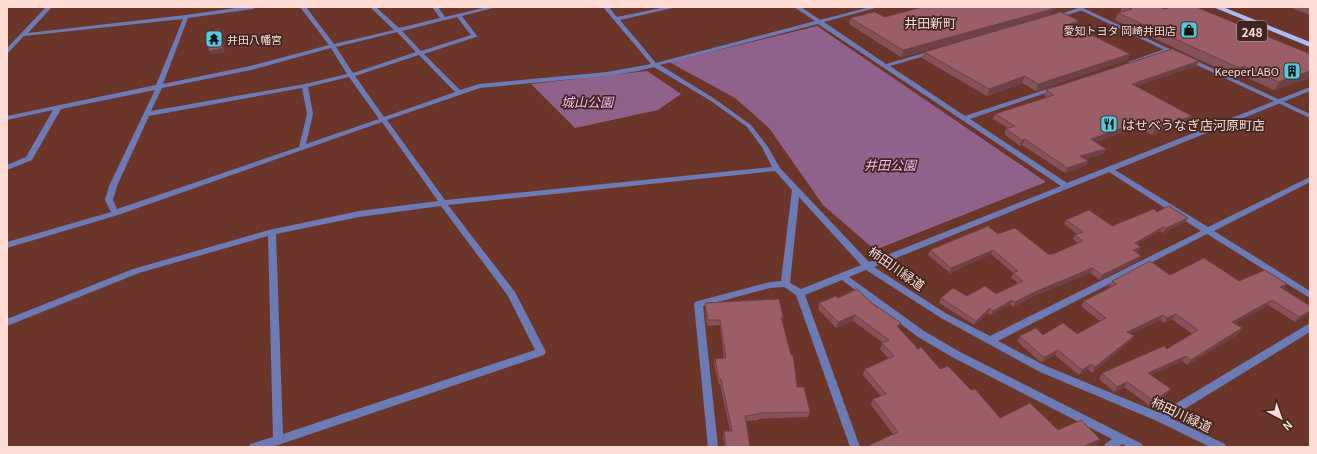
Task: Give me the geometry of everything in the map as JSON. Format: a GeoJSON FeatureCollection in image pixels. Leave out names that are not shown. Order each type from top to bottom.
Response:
{"type":"FeatureCollection","features":[{"type":"Feature","properties":{"kind":"highway","name":"248"},"geometry":{"type":"LineString","coordinates":[[1217,7],[1310,45]]}},
{"type":"Feature","properties":{"kind":"street"},"geometry":{"type":"LineString","coordinates":[[7,51],[49,7]]}},
{"type":"Feature","properties":{"kind":"street"},"geometry":{"type":"LineString","coordinates":[[22,35],[186,17],[253,7]]}},
{"type":"Feature","properties":{"kind":"street"},"geometry":{"type":"LineString","coordinates":[[254,447],[541,352],[512,294],[443,203],[351,75],[333,46],[303,7]]}},
{"type":"Feature","properties":{"kind":"street"},"geometry":{"type":"LineString","coordinates":[[373,7],[399,30],[419,53],[459,93]]}},
{"type":"Feature","properties":{"kind":"street"},"geometry":{"type":"LineString","coordinates":[[435,7],[443,19]]}},
{"type":"Feature","properties":{"kind":"street"},"geometry":{"type":"LineString","coordinates":[[7,118],[251,68],[333,46],[494,7]]}},
{"type":"Feature","properties":{"kind":"street","name":"柿田川緑道"},"geometry":{"type":"LineString","coordinates":[[606,7],[654,64],[713,100],[749,126],[765,147],[776,169],[868,267],[944,316],[1043,369],[1161,418],[1221,447]]}},
{"type":"Feature","properties":{"kind":"street"},"geometry":{"type":"LineString","coordinates":[[616,19],[674,7]]}},
{"type":"Feature","properties":{"kind":"street"},"geometry":{"type":"LineString","coordinates":[[797,7],[1068,187]]}},
{"type":"Feature","properties":{"kind":"street"},"geometry":{"type":"LineString","coordinates":[[7,245],[115,213],[479,86],[607,74],[638,69],[876,7]]}},
{"type":"Feature","properties":{"kind":"street"},"geometry":{"type":"LineString","coordinates":[[1051,18],[1079,8],[1310,116]]}},
{"type":"Feature","properties":{"kind":"street"},"geometry":{"type":"LineString","coordinates":[[147,114],[305,86],[351,75],[474,36],[459,16]]}},
{"type":"Feature","properties":{"kind":"street"},"geometry":{"type":"LineString","coordinates":[[115,213],[109,200],[113,186],[147,114],[186,17]]}},
{"type":"Feature","properties":{"kind":"street"},"geometry":{"type":"LineString","coordinates":[[885,66],[938,50]]}},
{"type":"Feature","properties":{"kind":"street"},"geometry":{"type":"LineString","coordinates":[[1123,65],[1168,50]]}},
{"type":"Feature","properties":{"kind":"street"},"geometry":{"type":"LineString","coordinates":[[965,118],[1063,85]]}},
{"type":"Feature","properties":{"kind":"street"},"geometry":{"type":"LineString","coordinates":[[302,147],[310,114],[305,86]]}},
{"type":"Feature","properties":{"kind":"street"},"geometry":{"type":"LineString","coordinates":[[800,293],[844,277],[1310,89]]}},
{"type":"Feature","properties":{"kind":"street"},"geometry":{"type":"LineString","coordinates":[[7,168],[29,158],[58,108]]}},
{"type":"Feature","properties":{"kind":"street"},"geometry":{"type":"LineString","coordinates":[[7,323],[136,271],[272,232],[359,214],[443,203],[776,169]]}},
{"type":"Feature","properties":{"kind":"street"},"geometry":{"type":"LineString","coordinates":[[1110,170],[1310,295]]}},
{"type":"Feature","properties":{"kind":"street"},"geometry":{"type":"LineString","coordinates":[[991,340],[1310,179]]}},
{"type":"Feature","properties":{"kind":"street"},"geometry":{"type":"LineString","coordinates":[[785,284],[796,190]]}},
{"type":"Feature","properties":{"kind":"street"},"geometry":{"type":"LineString","coordinates":[[272,232],[278,440]]}},
{"type":"Feature","properties":{"kind":"street"},"geometry":{"type":"LineString","coordinates":[[844,277],[921,334],[939,345],[1138,447]]}},
{"type":"Feature","properties":{"kind":"street"},"geometry":{"type":"LineString","coordinates":[[713,447],[698,304],[770,285],[785,284],[800,293],[855,447]]}},
{"type":"Feature","properties":{"kind":"street"},"geometry":{"type":"LineString","coordinates":[[1161,418],[1310,327]]}},
{"type":"Feature","properties":{"kind":"street"},"geometry":{"type":"LineString","coordinates":[[1108,447],[1122,439]]}},
{"type":"Feature","properties":{"kind":"green space","name":"井田公園"},"geometry":{"type":"Polygon","coordinates":[[[817,26],[1046,182],[875,250],[823,205],[769,128],[735,98],[669,62],[817,26]]]}},
{"type":"Feature","properties":{"kind":"green space","name":"城山公園"},"geometry":{"type":"Polygon","coordinates":[[[647,71],[681,94],[658,110],[575,128],[531,84],[647,71]]]}},
{"type":"Feature","properties":{"kind":"building"},"geometry":{"type":"Polygon","coordinates":[[[923,7],[1049,7],[1053,9],[903,50],[850,18],[874,12],[885,17],[923,7]]]}},
{"type":"Feature","properties":{"kind":"building"},"geometry":{"type":"Polygon","coordinates":[[[1127,7],[1160,7],[1164,9],[1172,7],[1196,7],[1310,54],[1310,71],[1279,82],[1244,66],[1239,68],[1118,13],[1132,9],[1127,7]]]}},
{"type":"Feature","properties":{"kind":"building"},"geometry":{"type":"Polygon","coordinates":[[[1061,12],[1079,21],[1069,24],[1130,54],[1038,84],[1025,76],[989,89],[924,52],[1061,12]]]}},
{"type":"Feature","properties":{"kind":"building"},"geometry":{"type":"Polygon","coordinates":[[[219,29],[223,48],[209,51],[206,32],[219,29]]]}},
{"type":"Feature","properties":{"kind":"building"},"geometry":{"type":"Polygon","coordinates":[[[1172,49],[1199,61],[1132,84],[1192,116],[1155,129],[1140,122],[1091,139],[1106,149],[1080,156],[1088,161],[1067,168],[1025,139],[1022,140],[1006,129],[1015,126],[995,114],[1054,95],[1046,90],[1172,49]]]}},
{"type":"Feature","properties":{"kind":"building"},"geometry":{"type":"Polygon","coordinates":[[[1169,206],[1188,218],[1166,228],[1163,227],[1135,243],[1141,247],[1133,250],[1141,256],[1102,275],[1092,268],[1015,302],[1012,300],[993,311],[990,308],[976,321],[941,298],[953,288],[967,296],[985,286],[996,294],[1023,281],[1013,273],[1018,271],[993,250],[951,268],[930,250],[988,226],[998,234],[1015,228],[1048,254],[1053,254],[1083,241],[1075,235],[1083,232],[1066,220],[1089,210],[1112,226],[1154,209],[1157,212],[1169,206]]]}},
{"type":"Feature","properties":{"kind":"building"},"geometry":{"type":"Polygon","coordinates":[[[1204,258],[1239,281],[1265,270],[1287,284],[1280,287],[1310,306],[1310,311],[1299,317],[1272,300],[1232,322],[1242,328],[1191,360],[1186,356],[1148,373],[1171,389],[1154,401],[1127,382],[1117,387],[1102,373],[1164,346],[1167,349],[1198,330],[1176,314],[1167,318],[1163,315],[1127,332],[1134,336],[1095,367],[1091,364],[1082,370],[1058,350],[1045,357],[1041,355],[1020,336],[1036,328],[1043,335],[1063,323],[1077,334],[1106,318],[1084,301],[1117,284],[1112,281],[1150,261],[1170,275],[1204,258]]]}},
{"type":"Feature","properties":{"kind":"building"},"geometry":{"type":"Polygon","coordinates":[[[857,289],[877,308],[878,307],[901,323],[897,326],[918,349],[921,347],[940,369],[948,366],[971,390],[975,389],[1000,418],[1030,403],[1058,430],[1081,420],[1100,439],[1083,447],[872,447],[870,445],[898,432],[873,399],[886,394],[865,369],[894,356],[882,343],[889,340],[855,315],[838,322],[819,303],[836,296],[838,298],[857,289]]]}},
{"type":"Feature","properties":{"kind":"building"},"geometry":{"type":"Polygon","coordinates":[[[779,299],[783,317],[781,317],[791,355],[793,355],[797,387],[804,387],[810,412],[759,413],[745,416],[750,447],[726,447],[724,431],[732,431],[721,379],[719,379],[715,359],[726,358],[720,320],[708,320],[705,303],[779,299]]]}},
{"type":"Feature","properties":{"kind":"place","name":"愛知トヨタ 岡崎井田店"},"geometry":{"type":"Point","coordinates":[1189,30]}},
{"type":"Feature","properties":{"kind":"place","name":"井田八幡宮"},"geometry":{"type":"Point","coordinates":[214,39]}},
{"type":"Feature","properties":{"kind":"place","name":"KeeperLABO"},"geometry":{"type":"Point","coordinates":[1292,71]}},
{"type":"Feature","properties":{"kind":"place","name":"はせべうなぎ店河原町店"},"geometry":{"type":"Point","coordinates":[1109,124]}},
{"type":"Feature","properties":{"kind":"district","name":"井田新町"},"geometry":{"type":"Point","coordinates":[930,22]}}]}
